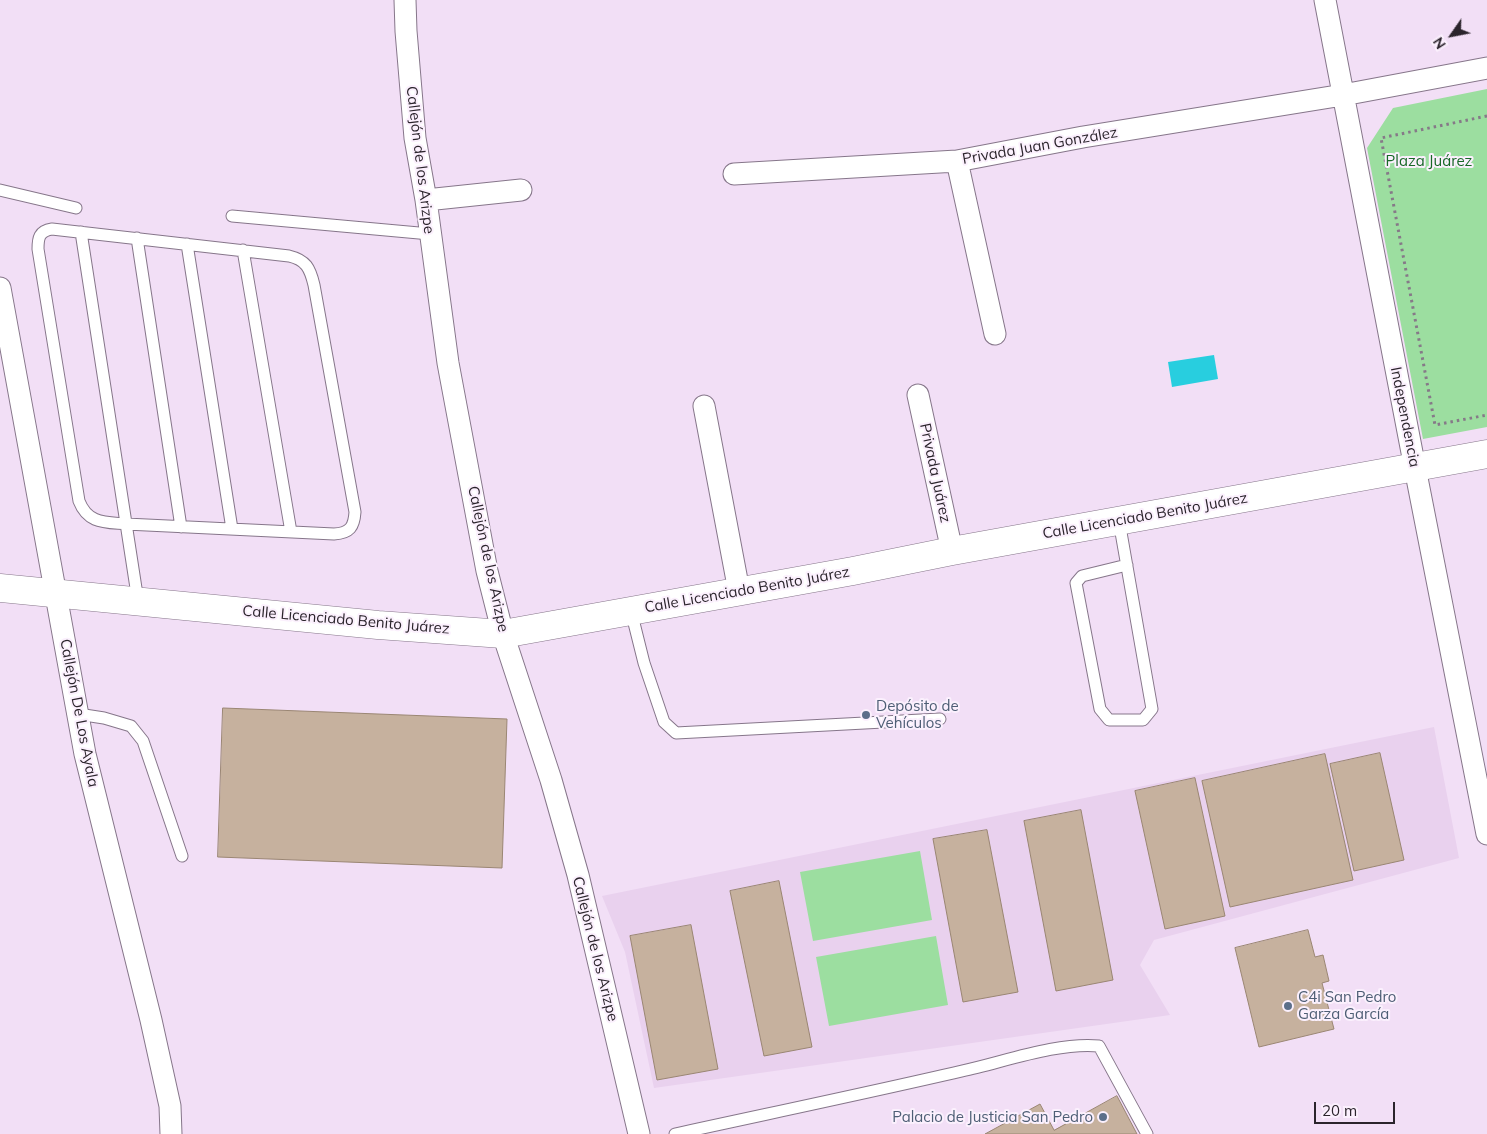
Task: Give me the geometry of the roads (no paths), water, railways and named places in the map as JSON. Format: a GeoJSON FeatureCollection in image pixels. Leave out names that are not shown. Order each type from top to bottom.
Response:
{"type":"FeatureCollection","features":[{"type":"Feature","properties":{"kind":"street","name":"Callejón de los Arizpe"},"geometry":{"type":"LineString","coordinates":[[405,0],[414,138],[426,200],[448,363],[487,570],[503,634],[551,780],[578,875],[639,1134]]}},
{"type":"Feature","properties":{"kind":"street","name":"Independencia"},"geometry":{"type":"LineString","coordinates":[[1325,0],[1414,468],[1487,834]]}},
{"type":"Feature","properties":{"kind":"street","name":"Privada Juan González"},"geometry":{"type":"LineString","coordinates":[[734,174],[957,161],[1083,137],[1343,95],[1487,68]]}},
{"type":"Feature","properties":{"kind":"street"},"geometry":{"type":"LineString","coordinates":[[957,161],[995,334]]}},
{"type":"Feature","properties":{"kind":"street"},"geometry":{"type":"LineString","coordinates":[[426,200],[521,190]]}},
{"type":"Feature","properties":{"kind":"street","name":"Callejón De Los Ayala"},"geometry":{"type":"LineString","coordinates":[[0,288],[85,754],[151,1020],[170,1106],[171,1134]]}},
{"type":"Feature","properties":{"kind":"street","name":"Privada Juárez"},"geometry":{"type":"LineString","coordinates":[[918,395],[952,550]]}},
{"type":"Feature","properties":{"kind":"street"},"geometry":{"type":"LineString","coordinates":[[704,406],[739,591]]}},
{"type":"Feature","properties":{"kind":"street","name":"Calle Licenciado Benito Juárez"},"geometry":{"type":"LineString","coordinates":[[0,588],[503,634],[952,550],[1487,454]]}},
{"type":"Feature","properties":{"kind":"lane"},"geometry":{"type":"LineString","coordinates":[[0,190],[76,208]]}},
{"type":"Feature","properties":{"kind":"lane"},"geometry":{"type":"LineString","coordinates":[[232,216],[430,234]]}},
{"type":"Feature","properties":{"kind":"lane"},"geometry":{"type":"LineString","coordinates":[[46,230],[137,238],[289,256],[299,259],[307,265],[312,274],[355,512],[354,522],[350,528],[343,533],[126,524],[93,520],[82,509],[79,501],[38,240],[40,234],[46,230]]}},
{"type":"Feature","properties":{"kind":"lane"},"geometry":{"type":"LineString","coordinates":[[81,232],[138,601]]}},
{"type":"Feature","properties":{"kind":"lane"},"geometry":{"type":"LineString","coordinates":[[137,238],[181,526]]}},
{"type":"Feature","properties":{"kind":"lane"},"geometry":{"type":"LineString","coordinates":[[187,244],[232,529]]}},
{"type":"Feature","properties":{"kind":"lane"},"geometry":{"type":"LineString","coordinates":[[243,250],[290,532]]}},
{"type":"Feature","properties":{"kind":"lane"},"geometry":{"type":"LineString","coordinates":[[1119,521],[1127,565],[1152,709],[1142,720],[1110,720],[1100,709],[1076,583],[1082,576],[1127,565]]}},
{"type":"Feature","properties":{"kind":"lane"},"geometry":{"type":"LineString","coordinates":[[632,611],[644,663],[664,722],[676,733],[940,719]]}},
{"type":"Feature","properties":{"kind":"lane"},"geometry":{"type":"LineString","coordinates":[[78,714],[104,718],[131,726],[143,741],[182,856]]}},
{"type":"Feature","properties":{"kind":"lane"},"geometry":{"type":"LineString","coordinates":[[675,1134],[962,1071],[1066,1046],[1088,1045],[1100,1046],[1147,1134]]}},
{"type":"Feature","properties":{"kind":"water"},"geometry":{"type":"Polygon","coordinates":[[[1214,355],[1218,379],[1172,387],[1168,362],[1214,355]]]}},
{"type":"Feature","properties":{"kind":"place","name":"Depósito de Vehículos"},"geometry":{"type":"Point","coordinates":[866,715]}},
{"type":"Feature","properties":{"kind":"place","name":"C4i San Pedro Garza García"},"geometry":{"type":"Point","coordinates":[1288,1006]}},
{"type":"Feature","properties":{"kind":"place","name":"Palacio de Justicia San Pedro"},"geometry":{"type":"Point","coordinates":[1103,1117]}},
{"type":"Feature","properties":{"kind":"park label","name":"Plaza Juárez"},"geometry":{"type":"Point","coordinates":[1429,161]}}]}
